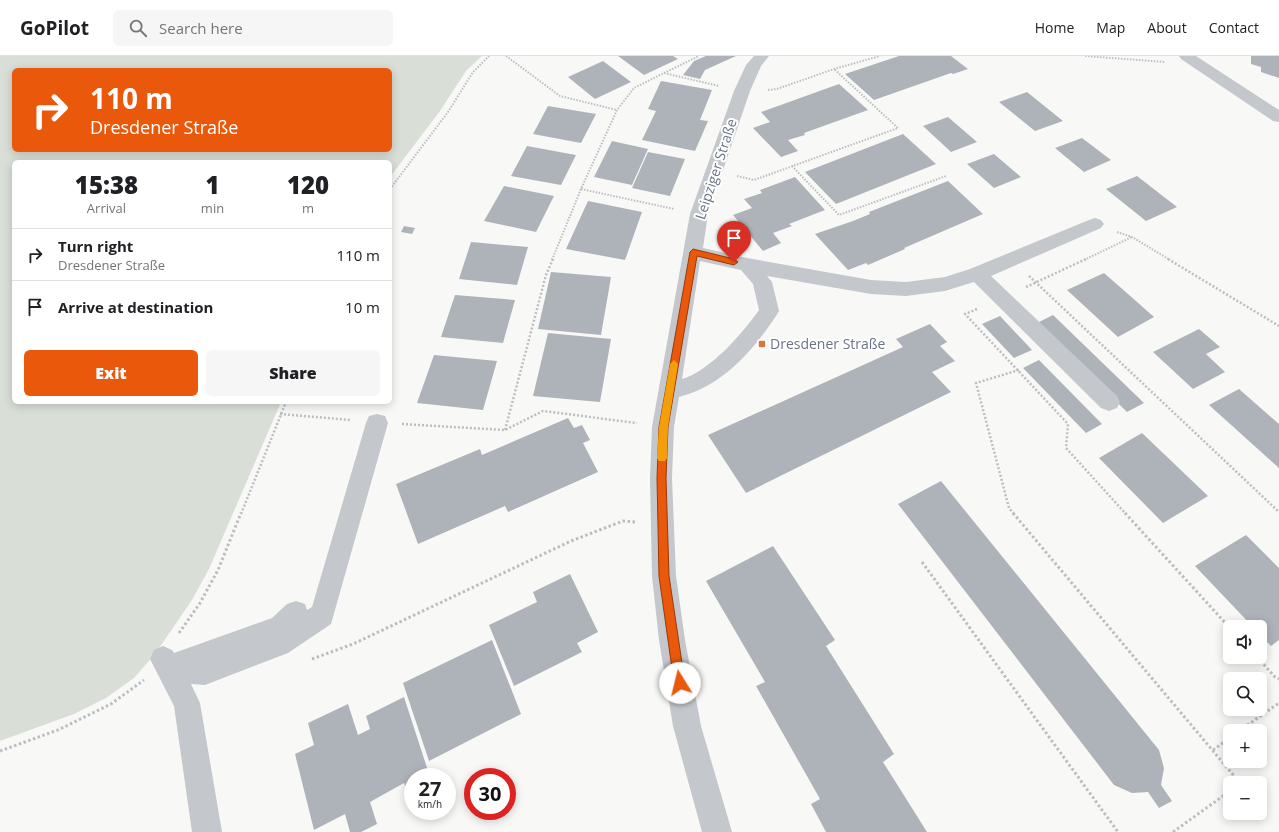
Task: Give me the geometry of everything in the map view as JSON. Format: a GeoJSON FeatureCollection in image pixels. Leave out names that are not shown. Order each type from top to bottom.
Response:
{"type":"FeatureCollection","features":[{"type":"Feature","properties":{"kind":"street","name":"Leipziger Straße"},"geometry":{"type":"LineString","coordinates":[[717,832],[687,726],[672,640],[664,576],[661,478],[663,427],[699,214],[742,91],[754,65],[762,56]]}},
{"type":"Feature","properties":{"kind":"street"},"geometry":{"type":"LineString","coordinates":[[1191,59],[1279,117]]}},
{"type":"Feature","properties":{"kind":"street"},"geometry":{"type":"LineString","coordinates":[[693,252],[747,265],[871,287],[906,289],[945,284],[977,274],[1095,224]]}},
{"type":"Feature","properties":{"kind":"street"},"geometry":{"type":"LineString","coordinates":[[669,390],[695,383],[731,358],[754,333],[769,311],[762,282],[747,265]]}},
{"type":"Feature","properties":{"kind":"street"},"geometry":{"type":"LineString","coordinates":[[977,274],[1109,402]]}},
{"type":"Feature","properties":{"kind":"street"},"geometry":{"type":"LineString","coordinates":[[165,663],[204,672],[279,644],[322,615],[377,423]]}},
{"type":"Feature","properties":{"kind":"street"},"geometry":{"type":"LineString","coordinates":[[165,663],[280,628],[296,613]]}},
{"type":"Feature","properties":{"kind":"street"},"geometry":{"type":"LineString","coordinates":[[165,663],[187,703],[207,832]]}},
{"type":"Feature","properties":{"kind":"path"},"geometry":{"type":"LineString","coordinates":[[392,186],[448,112],[473,72],[489,56]]}},
{"type":"Feature","properties":{"kind":"path"},"geometry":{"type":"LineString","coordinates":[[506,56],[560,96],[617,110]]}},
{"type":"Feature","properties":{"kind":"path"},"geometry":{"type":"LineString","coordinates":[[505,430],[546,276],[581,189],[617,110],[634,88],[699,56]]}},
{"type":"Feature","properties":{"kind":"path"},"geometry":{"type":"LineString","coordinates":[[664,73],[742,91],[761,91],[777,89],[834,69],[880,56]]}},
{"type":"Feature","properties":{"kind":"path"},"geometry":{"type":"LineString","coordinates":[[1085,56],[1096,58],[1191,59]]}},
{"type":"Feature","properties":{"kind":"path"},"geometry":{"type":"LineString","coordinates":[[710,182],[729,175],[754,180],[898,128],[834,69]]}},
{"type":"Feature","properties":{"kind":"path"},"geometry":{"type":"LineString","coordinates":[[792,166],[840,215],[946,176]]}},
{"type":"Feature","properties":{"kind":"path"},"geometry":{"type":"LineString","coordinates":[[581,189],[699,214]]}},
{"type":"Feature","properties":{"kind":"path"},"geometry":{"type":"LineString","coordinates":[[1095,224],[1132,237],[1279,326]]}},
{"type":"Feature","properties":{"kind":"path"},"geometry":{"type":"LineString","coordinates":[[1011,259],[1279,512]]}},
{"type":"Feature","properties":{"kind":"path"},"geometry":{"type":"LineString","coordinates":[[1019,370],[976,383],[1008,508],[1234,776]]}},
{"type":"Feature","properties":{"kind":"path"},"geometry":{"type":"LineString","coordinates":[[0,751],[58,730],[111,704],[141,684],[165,663],[218,570],[240,519],[285,404]]}},
{"type":"Feature","properties":{"kind":"path"},"geometry":{"type":"LineString","coordinates":[[280,414],[377,423],[505,430],[543,411],[663,427]]}},
{"type":"Feature","properties":{"kind":"path"},"geometry":{"type":"LineString","coordinates":[[310,659],[353,644],[571,542],[623,521],[663,526]]}},
{"type":"Feature","properties":{"kind":"path"},"geometry":{"type":"LineString","coordinates":[[922,562],[1118,832]]}},
{"type":"Feature","properties":{"kind":"path"},"geometry":{"type":"LineString","coordinates":[[1263,664],[1275,677],[1279,679]]}},
{"type":"Feature","properties":{"kind":"path"},"geometry":{"type":"LineString","coordinates":[[1250,724],[1279,703]]}},
{"type":"Feature","properties":{"kind":"path"},"geometry":{"type":"LineString","coordinates":[[1213,750],[1223,743]]}},
{"type":"Feature","properties":{"kind":"path"},"geometry":{"type":"LineString","coordinates":[[1173,832],[1223,797]]}},
{"type":"Feature","properties":{"kind":"shaded area"},"geometry":{"type":"Polygon","coordinates":[[[0,56],[482,56],[466,71],[440,111],[392,174],[392,160],[12,160],[12,404],[280,404],[209,569],[192,600],[155,654],[134,678],[106,698],[74,714],[0,741],[0,56]]]}},
{"type":"Feature","properties":{"kind":"building"},"geometry":{"type":"Polygon","coordinates":[[[618,56],[673,56],[678,59],[644,75],[618,56]]]}},
{"type":"Feature","properties":{"kind":"building"},"geometry":{"type":"Polygon","coordinates":[[[706,56],[736,56],[705,70],[700,79],[683,75],[694,61],[706,56]]]}},
{"type":"Feature","properties":{"kind":"building"},"geometry":{"type":"Polygon","coordinates":[[[899,56],[951,56],[968,69],[953,74],[951,73],[874,100],[845,74],[899,56]]]}},
{"type":"Feature","properties":{"kind":"building"},"geometry":{"type":"Polygon","coordinates":[[[1251,56],[1279,56],[1279,78],[1261,72],[1261,67],[1251,64],[1251,56]]]}},
{"type":"Feature","properties":{"kind":"building"},"geometry":{"type":"Polygon","coordinates":[[[603,61],[631,82],[595,99],[568,77],[603,61]]]}},
{"type":"Feature","properties":{"kind":"building"},"geometry":{"type":"Polygon","coordinates":[[[661,81],[712,90],[700,120],[708,121],[695,151],[642,140],[656,111],[648,109],[661,81]]]}},
{"type":"Feature","properties":{"kind":"building"},"geometry":{"type":"Polygon","coordinates":[[[839,84],[868,110],[804,133],[805,135],[788,140],[798,151],[781,157],[753,128],[770,122],[761,112],[839,84]]]}},
{"type":"Feature","properties":{"kind":"building"},"geometry":{"type":"Polygon","coordinates":[[[1027,92],[1063,121],[1035,131],[999,102],[1027,92]]]}},
{"type":"Feature","properties":{"kind":"building"},"geometry":{"type":"Polygon","coordinates":[[[548,106],[596,114],[581,143],[533,134],[548,106]]]}},
{"type":"Feature","properties":{"kind":"building"},"geometry":{"type":"Polygon","coordinates":[[[948,117],[977,142],[951,152],[923,126],[948,117]]]}},
{"type":"Feature","properties":{"kind":"building"},"geometry":{"type":"Polygon","coordinates":[[[903,134],[936,164],[836,204],[805,172],[903,134]]]}},
{"type":"Feature","properties":{"kind":"building"},"geometry":{"type":"Polygon","coordinates":[[[1082,138],[1111,160],[1084,172],[1055,148],[1082,138]]]}},
{"type":"Feature","properties":{"kind":"building"},"geometry":{"type":"Polygon","coordinates":[[[612,141],[648,149],[632,185],[594,177],[612,141]]]}},
{"type":"Feature","properties":{"kind":"building"},"geometry":{"type":"Polygon","coordinates":[[[527,146],[576,155],[561,185],[511,176],[527,146]]]}},
{"type":"Feature","properties":{"kind":"building"},"geometry":{"type":"Polygon","coordinates":[[[648,152],[685,159],[670,196],[632,188],[648,152]]]}},
{"type":"Feature","properties":{"kind":"building"},"geometry":{"type":"Polygon","coordinates":[[[994,154],[1021,177],[994,188],[967,164],[994,154]]]}},
{"type":"Feature","properties":{"kind":"building"},"geometry":{"type":"Polygon","coordinates":[[[1137,176],[1177,207],[1146,221],[1106,189],[1137,176]]]}},
{"type":"Feature","properties":{"kind":"building"},"geometry":{"type":"Polygon","coordinates":[[[795,177],[825,210],[789,224],[792,226],[773,233],[781,243],[763,251],[733,215],[752,208],[744,199],[762,193],[760,190],[795,177]]]}},
{"type":"Feature","properties":{"kind":"building"},"geometry":{"type":"Polygon","coordinates":[[[948,181],[983,214],[868,265],[866,263],[848,270],[815,234],[853,221],[870,214],[869,212],[948,181]]]}},
{"type":"Feature","properties":{"kind":"building"},"geometry":{"type":"Polygon","coordinates":[[[504,186],[554,196],[536,232],[484,221],[504,186]]]}},
{"type":"Feature","properties":{"kind":"building"},"geometry":{"type":"Polygon","coordinates":[[[588,201],[642,212],[625,260],[566,249],[588,201]]]}},
{"type":"Feature","properties":{"kind":"building"},"geometry":{"type":"Polygon","coordinates":[[[404,226],[415,228],[412,234],[401,232],[404,226]]]}},
{"type":"Feature","properties":{"kind":"building"},"geometry":{"type":"Polygon","coordinates":[[[471,242],[528,247],[517,285],[459,279],[471,242]]]}},
{"type":"Feature","properties":{"kind":"building"},"geometry":{"type":"Polygon","coordinates":[[[551,272],[611,277],[601,335],[538,329],[551,272]]]}},
{"type":"Feature","properties":{"kind":"building"},"geometry":{"type":"Polygon","coordinates":[[[1104,273],[1154,317],[1118,337],[1067,290],[1104,273]]]}},
{"type":"Feature","properties":{"kind":"building"},"geometry":{"type":"Polygon","coordinates":[[[455,295],[515,300],[503,343],[441,337],[455,295]]]}},
{"type":"Feature","properties":{"kind":"building"},"geometry":{"type":"Polygon","coordinates":[[[1053,315],[1144,403],[1127,412],[1037,323],[1053,315]]]}},
{"type":"Feature","properties":{"kind":"building"},"geometry":{"type":"Polygon","coordinates":[[[1000,316],[1032,350],[1014,358],[982,324],[1000,316]]]}},
{"type":"Feature","properties":{"kind":"building"},"geometry":{"type":"Polygon","coordinates":[[[930,324],[947,342],[940,346],[955,361],[932,372],[951,392],[746,493],[708,435],[903,347],[896,339],[930,324]]]}},
{"type":"Feature","properties":{"kind":"building"},"geometry":{"type":"Polygon","coordinates":[[[1199,329],[1220,347],[1206,354],[1225,372],[1193,389],[1153,352],[1199,329]]]}},
{"type":"Feature","properties":{"kind":"building"},"geometry":{"type":"Polygon","coordinates":[[[548,333],[611,339],[600,402],[533,396],[548,333]]]}},
{"type":"Feature","properties":{"kind":"building"},"geometry":{"type":"Polygon","coordinates":[[[434,355],[497,361],[483,410],[417,403],[434,355]]]}},
{"type":"Feature","properties":{"kind":"building"},"geometry":{"type":"Polygon","coordinates":[[[1039,360],[1102,424],[1086,433],[1023,368],[1039,360]]]}},
{"type":"Feature","properties":{"kind":"building"},"geometry":{"type":"Polygon","coordinates":[[[1239,389],[1279,424],[1279,468],[1209,405],[1239,389]]]}},
{"type":"Feature","properties":{"kind":"building"},"geometry":{"type":"Polygon","coordinates":[[[568,418],[574,428],[582,425],[590,440],[583,443],[598,472],[508,512],[505,506],[418,544],[396,484],[480,449],[482,455],[568,418]]]}},
{"type":"Feature","properties":{"kind":"building"},"geometry":{"type":"Polygon","coordinates":[[[1142,433],[1208,496],[1163,523],[1099,458],[1142,433]]]}},
{"type":"Feature","properties":{"kind":"building"},"geometry":{"type":"Polygon","coordinates":[[[941,481],[1159,750],[1164,768],[1161,785],[1172,801],[1159,808],[1148,792],[1132,793],[1114,785],[898,504],[941,481]]]}},
{"type":"Feature","properties":{"kind":"building"},"geometry":{"type":"Polygon","coordinates":[[[1246,535],[1279,568],[1279,640],[1271,646],[1267,642],[1267,620],[1246,620],[1195,566],[1246,535]]]}},
{"type":"Feature","properties":{"kind":"building"},"geometry":{"type":"Polygon","coordinates":[[[773,546],[835,640],[826,646],[894,754],[883,762],[927,832],[826,832],[811,804],[820,799],[756,686],[765,682],[706,581],[773,546]]]}},
{"type":"Feature","properties":{"kind":"building"},"geometry":{"type":"Polygon","coordinates":[[[570,574],[598,632],[577,643],[582,652],[514,686],[489,625],[537,602],[533,592],[570,574]]]}},
{"type":"Feature","properties":{"kind":"building"},"geometry":{"type":"Polygon","coordinates":[[[492,640],[521,714],[429,761],[403,683],[492,640]]]}},
{"type":"Feature","properties":{"kind":"building"},"geometry":{"type":"Polygon","coordinates":[[[404,697],[427,768],[404,768],[404,783],[370,802],[377,824],[361,832],[350,832],[345,814],[314,830],[295,754],[314,745],[308,723],[348,704],[358,735],[370,729],[366,716],[404,697]]]}},
{"type":"Feature","properties":{"kind":"slow traffic"},"geometry":{"type":"LineString","coordinates":[[662,458],[663,427],[674,364]]}},
{"type":"Feature","properties":{"kind":"place","name":"Dresdener Straße"},"geometry":{"type":"Point","coordinates":[762,344]}},
{"type":"Feature","properties":{"kind":"route"},"geometry":{"type":"LineString","coordinates":[[680,683],[672,640],[664,576],[661,478],[663,427],[693,252],[734,262]]}}]}
